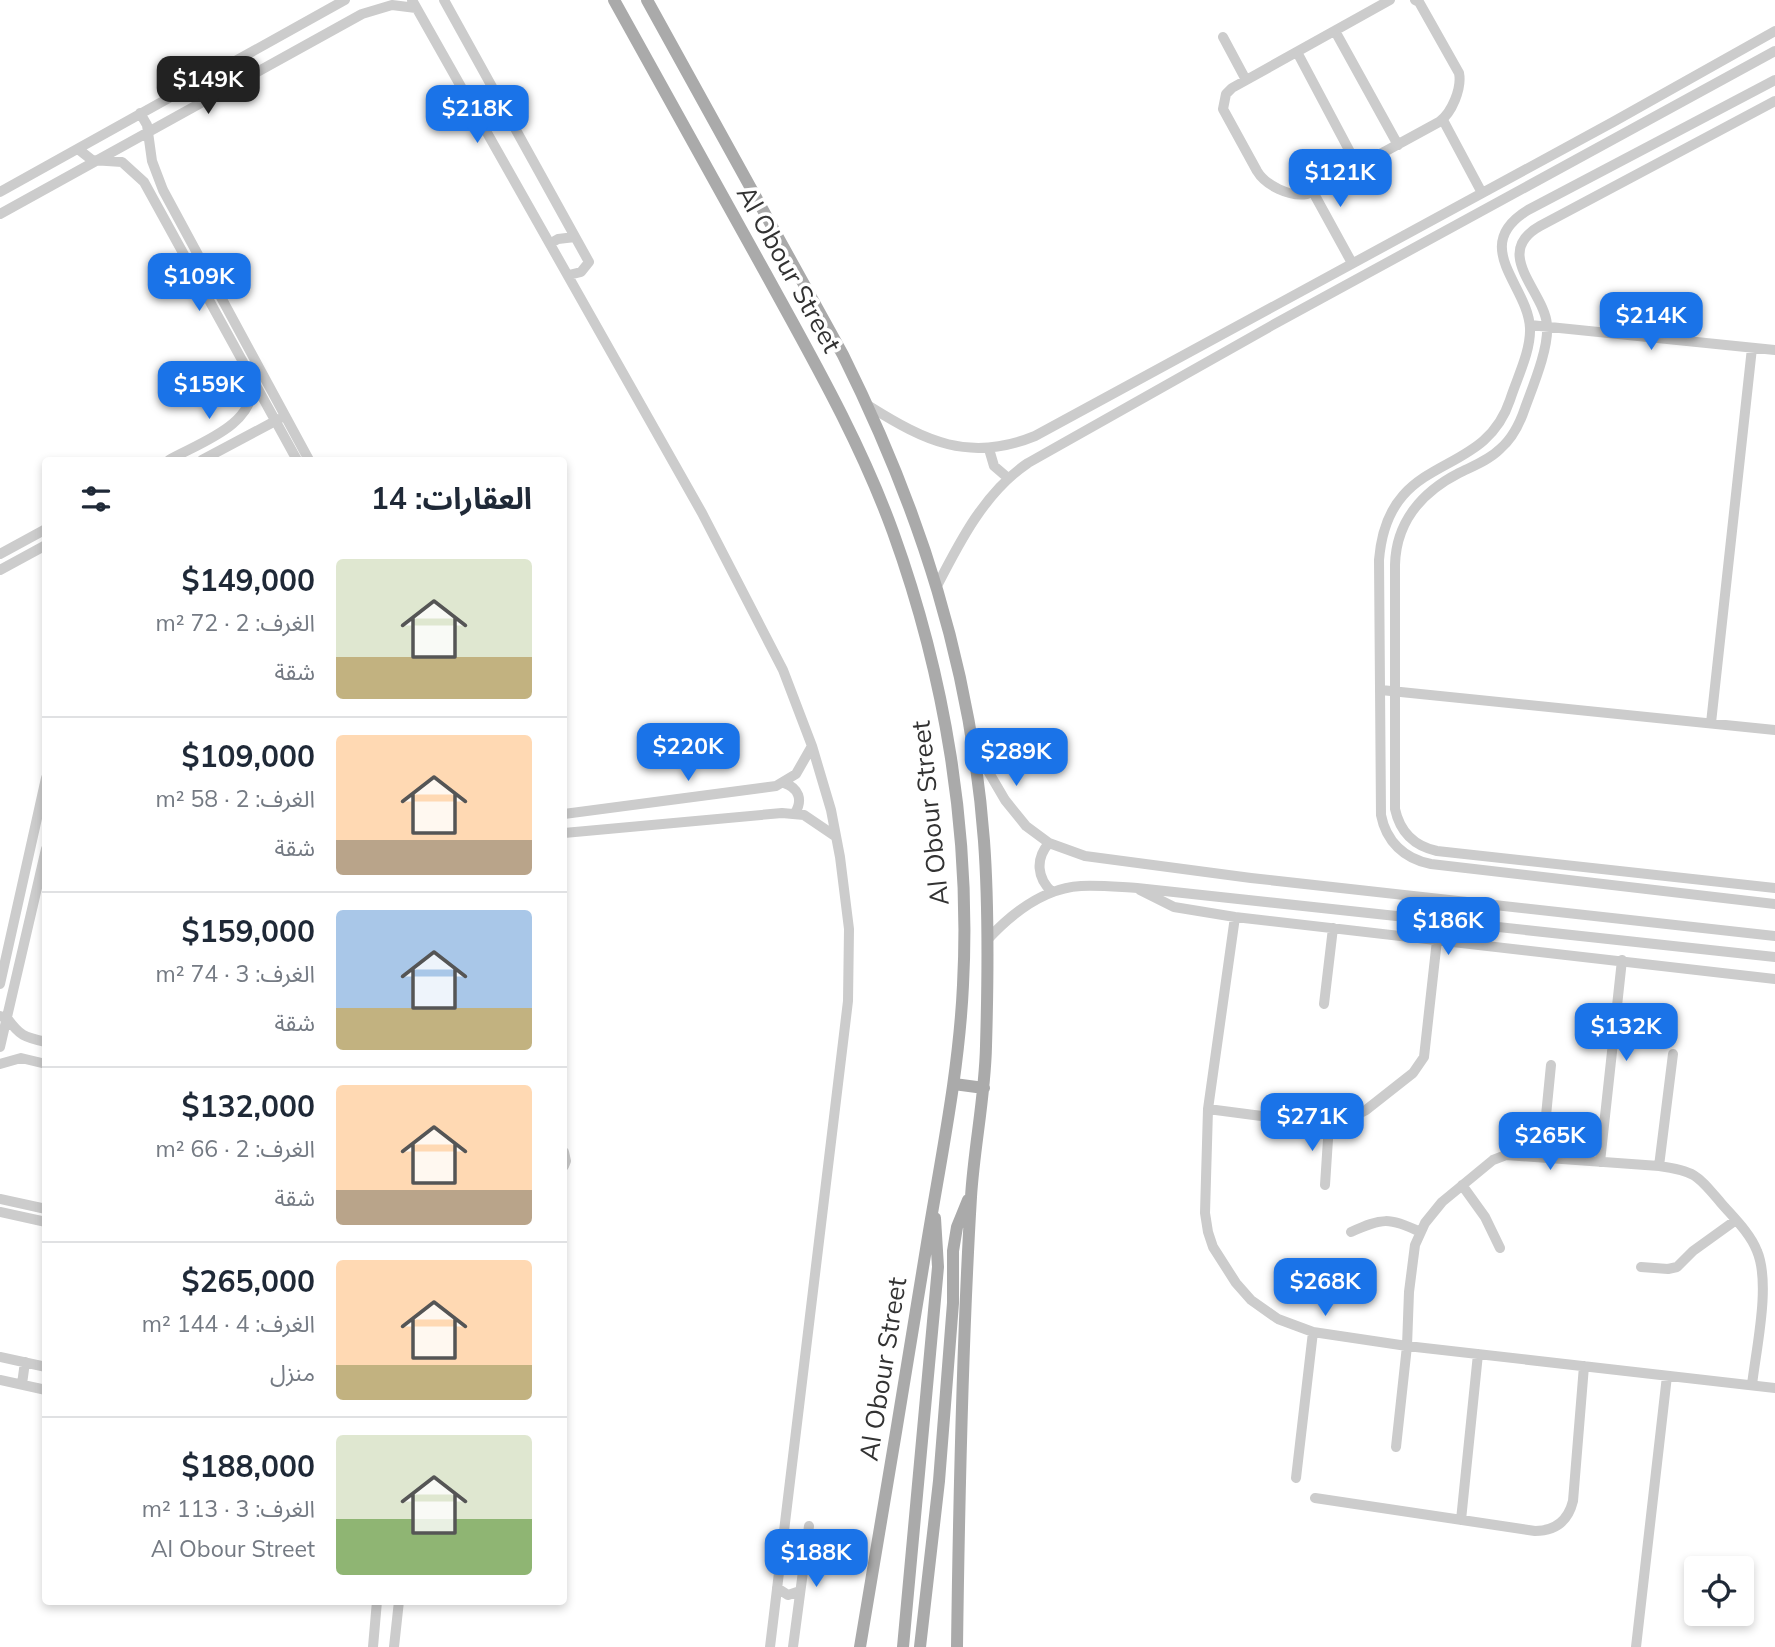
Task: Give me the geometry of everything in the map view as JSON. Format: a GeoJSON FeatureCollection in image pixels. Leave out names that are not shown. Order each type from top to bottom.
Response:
{"type":"FeatureCollection","features":[{"type":"Feature","properties":{"kind":"main road","name":"Al Obour Street"},"geometry":{"type":"LineString","coordinates":[[614,0],[834,397],[876,490],[910,584],[926,637],[946,727],[961,842],[964,985],[954,1083],[860,1647]]}},
{"type":"Feature","properties":{"kind":"main road","name":"Al Obour Street"},"geometry":{"type":"LineString","coordinates":[[647,0],[869,406],[914,515],[936,586],[957,666],[972,744],[984,837],[987,940],[984,1088],[971,1193],[959,1477],[957,1647]]}},
{"type":"Feature","properties":{"kind":"main road"},"geometry":{"type":"LineString","coordinates":[[954,1083],[984,1088]]}},
{"type":"Feature","properties":{"kind":"main road"},"geometry":{"type":"LineString","coordinates":[[920,1647],[939,1481],[953,1303],[953,1251],[957,1227],[971,1193]]}},
{"type":"Feature","properties":{"kind":"main road"},"geometry":{"type":"LineString","coordinates":[[903,1647],[938,1267],[933,1207]]}},
{"type":"Feature","properties":{"kind":"street"},"geometry":{"type":"LineString","coordinates":[[0,191],[345,0]]}},
{"type":"Feature","properties":{"kind":"street"},"geometry":{"type":"LineString","coordinates":[[444,0],[589,262],[581,272],[569,275]]}},
{"type":"Feature","properties":{"kind":"street"},"geometry":{"type":"LineString","coordinates":[[1385,1],[1226,94],[1223,109],[1256,172],[1264,180],[1291,193],[1302,195],[1313,192],[1443,120],[1460,86],[1459,73],[1419,2],[1415,0]]}},
{"type":"Feature","properties":{"kind":"street"},"geometry":{"type":"LineString","coordinates":[[0,214],[362,14],[383,4],[414,4],[702,513],[769,642],[795,698],[812,746],[835,836],[844,881],[849,929],[848,1001],[770,1647]]}},
{"type":"Feature","properties":{"kind":"street"},"geometry":{"type":"LineString","coordinates":[[1335,31],[1398,145]]}},
{"type":"Feature","properties":{"kind":"street"},"geometry":{"type":"LineString","coordinates":[[869,406],[902,427],[953,447],[989,449],[1015,444],[1044,432],[1775,31]]}},
{"type":"Feature","properties":{"kind":"street"},"geometry":{"type":"LineString","coordinates":[[1223,37],[1246,80]]}},
{"type":"Feature","properties":{"kind":"street"},"geometry":{"type":"LineString","coordinates":[[936,586],[966,532],[1008,478],[1028,463],[1775,51]]}},
{"type":"Feature","properties":{"kind":"street"},"geometry":{"type":"LineString","coordinates":[[1297,52],[1359,167]]}},
{"type":"Feature","properties":{"kind":"street"},"geometry":{"type":"LineString","coordinates":[[1775,80],[1516,219],[1504,238],[1502,257],[1527,312],[1529,341],[1500,424],[1475,448],[1413,484],[1397,501],[1386,522],[1379,560],[1380,807],[1388,836],[1404,853],[1417,860],[1481,870],[1775,904]]}},
{"type":"Feature","properties":{"kind":"street"},"geometry":{"type":"LineString","coordinates":[[1775,101],[1531,233],[1522,246],[1520,262],[1548,326],[1546,342],[1532,387],[1513,435],[1492,456],[1430,491],[1409,516],[1399,536],[1395,565],[1395,800],[1400,824],[1409,837],[1422,846],[1437,851],[1775,888]]}},
{"type":"Feature","properties":{"kind":"street"},"geometry":{"type":"LineString","coordinates":[[140,113],[149,131],[152,161],[163,202],[252,379],[307,457]]}},
{"type":"Feature","properties":{"kind":"street"},"geometry":{"type":"LineString","coordinates":[[1443,120],[1482,193]]}},
{"type":"Feature","properties":{"kind":"street"},"geometry":{"type":"LineString","coordinates":[[78,149],[87,158],[122,162],[163,202],[280,418],[296,457]]}},
{"type":"Feature","properties":{"kind":"street"},"geometry":{"type":"LineString","coordinates":[[135,172],[142,164],[152,161]]}},
{"type":"Feature","properties":{"kind":"street"},"geometry":{"type":"LineString","coordinates":[[1313,192],[1352,263]]}},
{"type":"Feature","properties":{"kind":"street"},"geometry":{"type":"LineString","coordinates":[[551,243],[558,239],[575,237]]}},
{"type":"Feature","properties":{"kind":"street"},"geometry":{"type":"LineString","coordinates":[[1530,325],[1775,350]]}},
{"type":"Feature","properties":{"kind":"street"},"geometry":{"type":"LineString","coordinates":[[1711,723],[1752,348]]}},
{"type":"Feature","properties":{"kind":"street"},"geometry":{"type":"LineString","coordinates":[[175,457],[237,423],[248,407],[253,389],[252,379]]}},
{"type":"Feature","properties":{"kind":"street"},"geometry":{"type":"LineString","coordinates":[[208,457],[280,418]]}},
{"type":"Feature","properties":{"kind":"street"},"geometry":{"type":"LineString","coordinates":[[989,449],[994,466],[1008,478]]}},
{"type":"Feature","properties":{"kind":"street"},"geometry":{"type":"LineString","coordinates":[[0,554],[42,531]]}},
{"type":"Feature","properties":{"kind":"street"},"geometry":{"type":"LineString","coordinates":[[1,566],[42,547]]}},
{"type":"Feature","properties":{"kind":"street"},"geometry":{"type":"LineString","coordinates":[[1381,690],[1775,730]]}},
{"type":"Feature","properties":{"kind":"street"},"geometry":{"type":"LineString","coordinates":[[972,744],[1015,814],[1026,826],[1049,843],[1085,856],[1176,869],[1775,936]]}},
{"type":"Feature","properties":{"kind":"street"},"geometry":{"type":"LineString","coordinates":[[567,814],[765,789],[784,783],[802,766],[812,746]]}},
{"type":"Feature","properties":{"kind":"street"},"geometry":{"type":"LineString","coordinates":[[784,783],[792,786],[799,797],[799,806],[795,813]]}},
{"type":"Feature","properties":{"kind":"street"},"geometry":{"type":"LineString","coordinates":[[0,984],[42,796]]}},
{"type":"Feature","properties":{"kind":"street"},"geometry":{"type":"LineString","coordinates":[[567,833],[795,813],[814,820],[835,836]]}},
{"type":"Feature","properties":{"kind":"street"},"geometry":{"type":"LineString","coordinates":[[1049,843],[1042,852],[1039,868],[1044,884],[1052,892]]}},
{"type":"Feature","properties":{"kind":"street"},"geometry":{"type":"LineString","coordinates":[[1481,870],[1482,856]]}},
{"type":"Feature","properties":{"kind":"street"},"geometry":{"type":"LineString","coordinates":[[0,1047],[3,1017],[42,865]]}},
{"type":"Feature","properties":{"kind":"street"},"geometry":{"type":"LineString","coordinates":[[987,940],[1019,910],[1052,892],[1082,886],[1137,888],[1775,957]]}},
{"type":"Feature","properties":{"kind":"street"},"geometry":{"type":"LineString","coordinates":[[1137,888],[1174,907],[1235,917],[1775,979]]}},
{"type":"Feature","properties":{"kind":"street"},"geometry":{"type":"LineString","coordinates":[[1235,917],[1208,1108],[1205,1213],[1213,1247],[1236,1283],[1251,1300],[1278,1319],[1313,1332],[1407,1346],[1775,1388]]}},
{"type":"Feature","properties":{"kind":"street"},"geometry":{"type":"LineString","coordinates":[[1324,1004],[1333,928]]}},
{"type":"Feature","properties":{"kind":"street"},"geometry":{"type":"LineString","coordinates":[[1208,1108],[1329,1124],[1347,1120],[1366,1110],[1413,1073],[1421,1063],[1427,1044],[1437,940]]}},
{"type":"Feature","properties":{"kind":"street"},"geometry":{"type":"LineString","coordinates":[[1600,1162],[1622,960]]}},
{"type":"Feature","properties":{"kind":"street"},"geometry":{"type":"LineString","coordinates":[[3,1017],[16,1031],[21,1047],[42,1061]]}},
{"type":"Feature","properties":{"kind":"street"},"geometry":{"type":"LineString","coordinates":[[0,1064],[21,1047],[42,1043]]}},
{"type":"Feature","properties":{"kind":"street"},"geometry":{"type":"LineString","coordinates":[[1659,1166],[1673,1054]]}},
{"type":"Feature","properties":{"kind":"street"},"geometry":{"type":"LineString","coordinates":[[1542,1156],[1551,1065]]}},
{"type":"Feature","properties":{"kind":"street"},"geometry":{"type":"LineString","coordinates":[[1325,1185],[1329,1124]]}},
{"type":"Feature","properties":{"kind":"street"},"geometry":{"type":"LineString","coordinates":[[1396,1447],[1413,1255],[1420,1231],[1433,1212],[1462,1185],[1499,1157],[1542,1156],[1659,1166],[1680,1169],[1698,1176],[1736,1220],[1756,1249],[1763,1274],[1752,1385]]}},
{"type":"Feature","properties":{"kind":"street"},"geometry":{"type":"LineString","coordinates":[[1462,1185],[1485,1217],[1500,1248]]}},
{"type":"Feature","properties":{"kind":"street"},"geometry":{"type":"LineString","coordinates":[[0,1199],[42,1208]]}},
{"type":"Feature","properties":{"kind":"street"},"geometry":{"type":"LineString","coordinates":[[0,1212],[42,1221]]}},
{"type":"Feature","properties":{"kind":"street"},"geometry":{"type":"LineString","coordinates":[[1351,1233],[1386,1219],[1420,1231]]}},
{"type":"Feature","properties":{"kind":"street"},"geometry":{"type":"LineString","coordinates":[[1641,1267],[1676,1267],[1693,1251],[1736,1220]]}},
{"type":"Feature","properties":{"kind":"street"},"geometry":{"type":"LineString","coordinates":[[1296,1478],[1313,1332]]}},
{"type":"Feature","properties":{"kind":"street"},"geometry":{"type":"LineString","coordinates":[[1461,1520],[1478,1354]]}},
{"type":"Feature","properties":{"kind":"street"},"geometry":{"type":"LineString","coordinates":[[0,1357],[42,1366]]}},
{"type":"Feature","properties":{"kind":"street"},"geometry":{"type":"LineString","coordinates":[[22,1384],[26,1362]]}},
{"type":"Feature","properties":{"kind":"street"},"geometry":{"type":"LineString","coordinates":[[1315,1499],[1535,1531],[1550,1530],[1563,1522],[1573,1502],[1584,1366]]}},
{"type":"Feature","properties":{"kind":"street"},"geometry":{"type":"LineString","coordinates":[[1636,1647],[1667,1376]]}},
{"type":"Feature","properties":{"kind":"street"},"geometry":{"type":"LineString","coordinates":[[0,1380],[42,1389]]}},
{"type":"Feature","properties":{"kind":"street"},"geometry":{"type":"LineString","coordinates":[[793,1647],[809,1526]]}},
{"type":"Feature","properties":{"kind":"street"},"geometry":{"type":"LineString","coordinates":[[777,1588],[788,1595],[800,1591]]}},
{"type":"Feature","properties":{"kind":"street"},"geometry":{"type":"LineString","coordinates":[[373,1647],[377,1605]]}},
{"type":"Feature","properties":{"kind":"street"},"geometry":{"type":"LineString","coordinates":[[394,1647],[399,1605]]}}]}
